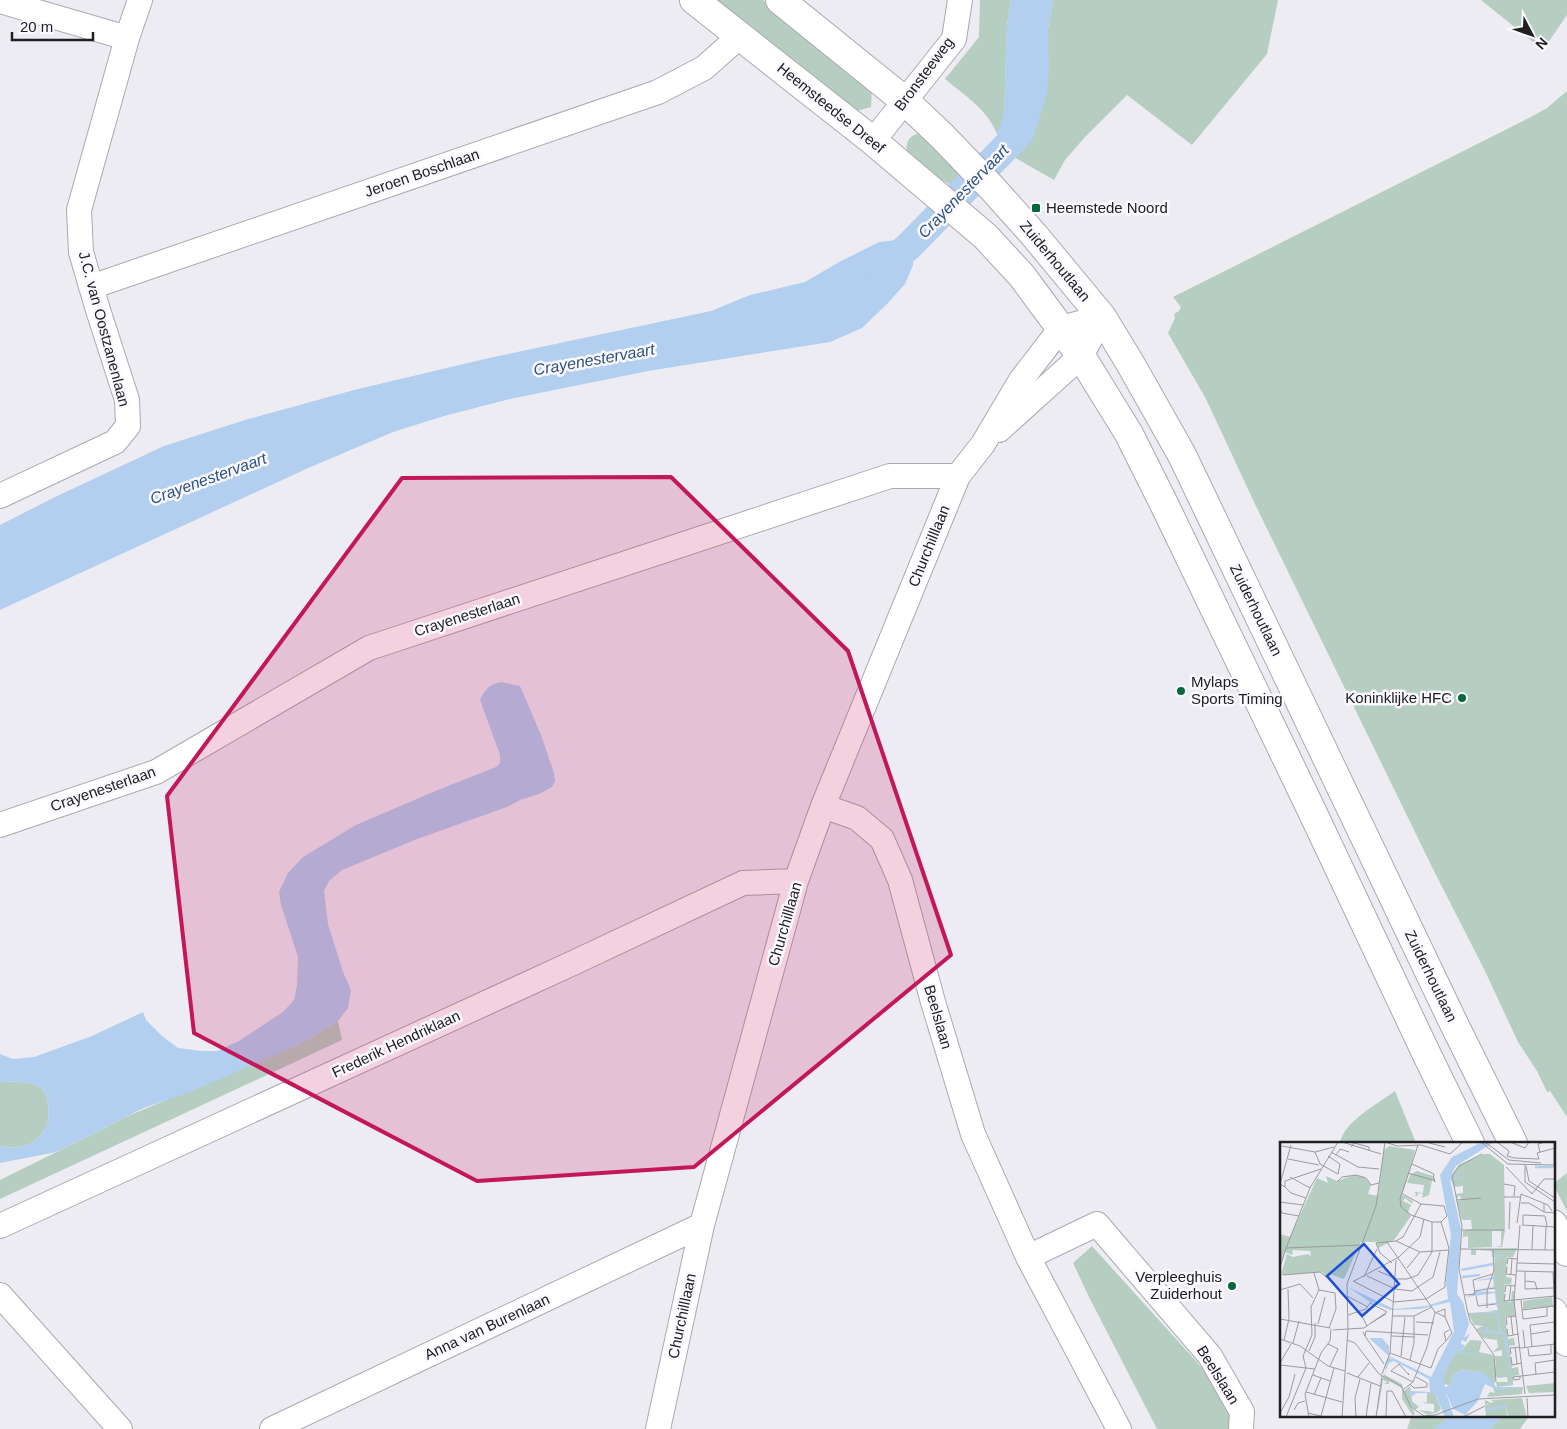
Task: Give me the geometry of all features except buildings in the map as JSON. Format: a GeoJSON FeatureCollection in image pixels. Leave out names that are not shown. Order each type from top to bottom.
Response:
{"type":"FeatureCollection","features":[{"type":"Feature","properties":{"kind":"main road","name":"Heemsteedse Dreef"},"geometry":{"type":"LineString","coordinates":[[694,0],[873,141],[985,236],[1022,276],[1061,328]]}},
{"type":"Feature","properties":{"kind":"main road"},"geometry":{"type":"LineString","coordinates":[[780,0],[905,101]]}},
{"type":"Feature","properties":{"kind":"main road","name":"Zuiderhoutlaan"},"geometry":{"type":"LineString","coordinates":[[905,101],[992,188],[1034,236],[1102,318],[1130,363],[1182,455],[1455,1026],[1513,1142]]}},
{"type":"Feature","properties":{"kind":"main road"},"geometry":{"type":"LineString","coordinates":[[1061,328],[1081,356],[1129,434],[1311,808],[1470,1142]]}},
{"type":"Feature","properties":{"kind":"main road"},"geometry":{"type":"LineString","coordinates":[[1554,1226],[1567,1252]]}},
{"type":"Feature","properties":{"kind":"main road"},"geometry":{"type":"LineString","coordinates":[[1554,1314],[1567,1342]]}},
{"type":"Feature","properties":{"kind":"street"},"geometry":{"type":"LineString","coordinates":[[0,0],[127,38]]}},
{"type":"Feature","properties":{"kind":"street","name":"J.C. van Oostzanenlaan"},"geometry":{"type":"LineString","coordinates":[[0,496],[115,442],[128,426],[127,400],[81,252],[79,210],[127,38],[140,0]]}},
{"type":"Feature","properties":{"kind":"street","name":"Bronsteeweg"},"geometry":{"type":"LineString","coordinates":[[873,141],[954,39],[960,0]]}},
{"type":"Feature","properties":{"kind":"street","name":"Jeroen Boschlaan"},"geometry":{"type":"LineString","coordinates":[[91,287],[658,92],[704,68],[740,36]]}},
{"type":"Feature","properties":{"kind":"street"},"geometry":{"type":"LineString","coordinates":[[1061,328],[1102,318]]}},
{"type":"Feature","properties":{"kind":"street","name":"Churchilllaan"},"geometry":{"type":"LineString","coordinates":[[982,444],[1081,356],[1102,318]]}},
{"type":"Feature","properties":{"kind":"street","name":"Churchilllaan"},"geometry":{"type":"LineString","coordinates":[[658,1429],[702,1225],[796,881],[823,806],[958,476],[982,444],[1021,380],[1061,328]]}},
{"type":"Feature","properties":{"kind":"street","name":"Crayenesterlaan"},"geometry":{"type":"LineString","coordinates":[[0,825],[156,772],[370,648],[890,476],[958,476]]}},
{"type":"Feature","properties":{"kind":"street","name":"Beelslaan"},"geometry":{"type":"LineString","coordinates":[[823,806],[857,818],[882,840],[900,880],[933,1002],[973,1134],[1028,1257],[1119,1429]]}},
{"type":"Feature","properties":{"kind":"street","name":"Frederik Hendriklaan"},"geometry":{"type":"LineString","coordinates":[[0,1226],[582,959],[743,883],[796,881]]}},
{"type":"Feature","properties":{"kind":"street","name":"Beelslaan"},"geometry":{"type":"LineString","coordinates":[[1028,1257],[1097,1224],[1210,1356],[1242,1412],[1242,1429]]}},
{"type":"Feature","properties":{"kind":"street","name":"Anna van Burenlaan"},"geometry":{"type":"LineString","coordinates":[[272,1429],[702,1225]]}},
{"type":"Feature","properties":{"kind":"street"},"geometry":{"type":"LineString","coordinates":[[0,1295],[120,1429]]}},
{"type":"Feature","properties":{"kind":"highlighted area"},"geometry":{"type":"Polygon","coordinates":[[[671,477],[848,651],[951,955],[694,1167],[477,1181],[194,1033],[167,796],[402,478],[671,477]]]}},
{"type":"Feature","properties":{"kind":"green space"},"geometry":{"type":"Polygon","coordinates":[[[714,0],[763,0],[872,87],[871,107],[853,112],[714,0]]]}},
{"type":"Feature","properties":{"kind":"green space"},"geometry":{"type":"Polygon","coordinates":[[[980,0],[1011,0],[1007,25],[1004,118],[997,134],[982,110],[945,79],[979,37],[980,0]]]}},
{"type":"Feature","properties":{"kind":"green space"},"geometry":{"type":"Polygon","coordinates":[[[1053,0],[1278,0],[1267,54],[1192,145],[1127,95],[1065,160],[1054,180],[1012,156],[1026,148],[1047,43],[1053,0]]]}},
{"type":"Feature","properties":{"kind":"green space"},"geometry":{"type":"Polygon","coordinates":[[[1481,0],[1567,0],[1567,15],[1543,50],[1481,0]]]}},
{"type":"Feature","properties":{"kind":"green space","name":"Koninklijke HFC"},"geometry":{"type":"Polygon","coordinates":[[[1567,91],[1567,1117],[1550,1091],[1547,1092],[1537,1071],[1518,1042],[1484,969],[1433,869],[1254,502],[1206,399],[1168,333],[1175,318],[1174,314],[1181,307],[1173,297],[1529,118],[1547,108],[1567,91]]]}},
{"type":"Feature","properties":{"kind":"green space"},"geometry":{"type":"Polygon","coordinates":[[[921,133],[974,184],[965,192],[927,171],[909,156],[907,153],[908,141],[913,136],[921,133]]]}},
{"type":"Feature","properties":{"kind":"green space"},"geometry":{"type":"Polygon","coordinates":[[[338,1021],[342,1040],[0,1199],[0,1180],[123,1118],[298,1045],[338,1021]]]}},
{"type":"Feature","properties":{"kind":"green space"},"geometry":{"type":"Polygon","coordinates":[[[0,1082],[33,1084],[42,1089],[45,1094],[49,1115],[47,1125],[43,1133],[30,1144],[21,1147],[0,1146],[0,1082]]]}},
{"type":"Feature","properties":{"kind":"green space"},"geometry":{"type":"Polygon","coordinates":[[[1395,1091],[1416,1142],[1340,1142],[1343,1135],[1355,1120],[1395,1091]]]}},
{"type":"Feature","properties":{"kind":"green space"},"geometry":{"type":"Polygon","coordinates":[[[1567,1173],[1567,1211],[1554,1186],[1554,1183],[1567,1173]]]}},
{"type":"Feature","properties":{"kind":"green space"},"geometry":{"type":"Polygon","coordinates":[[[1092,1246],[1205,1371],[1226,1401],[1232,1422],[1231,1429],[1157,1429],[1073,1263],[1092,1246]]]}},
{"type":"Feature","properties":{"kind":"green space"},"geometry":{"type":"Polygon","coordinates":[[[1412,1416],[1451,1416],[1434,1429],[1407,1429],[1412,1416]]]}},
{"type":"Feature","properties":{"kind":"green space"},"geometry":{"type":"Polygon","coordinates":[[[1503,1416],[1529,1416],[1520,1429],[1489,1429],[1503,1416]]]}},
{"type":"Feature","properties":{"kind":"water"},"geometry":{"type":"Polygon","coordinates":[[[1011,0],[1053,0],[1048,28],[1049,72],[1047,93],[1034,136],[1026,148],[1012,156],[998,139],[997,134],[1004,118],[1007,25],[1011,0]]]}},
{"type":"Feature","properties":{"kind":"water"},"geometry":{"type":"Polygon","coordinates":[[[896,240],[906,243],[913,252],[913,265],[905,284],[862,328],[830,342],[648,371],[510,399],[444,416],[393,432],[306,469],[0,610],[0,525],[164,446],[245,420],[354,390],[489,358],[711,311],[750,295],[805,282],[879,242],[896,240]]]}},
{"type":"Feature","properties":{"kind":"water"},"geometry":{"type":"Polygon","coordinates":[[[501,682],[520,686],[541,735],[555,781],[552,787],[539,794],[417,839],[342,870],[329,881],[324,891],[328,924],[343,972],[351,990],[348,1008],[338,1021],[298,1045],[190,1092],[146,1107],[56,1152],[0,1163],[0,1146],[21,1147],[30,1144],[43,1133],[49,1115],[46,1096],[38,1086],[22,1082],[0,1082],[0,1054],[13,1059],[34,1057],[92,1036],[143,1012],[146,1020],[162,1036],[178,1048],[217,1051],[239,1041],[283,1012],[294,1000],[297,986],[298,957],[281,905],[279,892],[288,873],[303,857],[356,825],[496,767],[500,763],[500,755],[480,700],[488,688],[501,682]]]}},
{"type":"Feature","properties":{"kind":"water"},"geometry":{"type":"Polygon","coordinates":[[[1451,1416],[1503,1416],[1489,1429],[1434,1429],[1451,1416]]]}},
{"type":"Feature","properties":{"kind":"pier"},"geometry":{"type":"Polygon","coordinates":[[[994,134],[1015,157],[1010,158],[996,141],[994,134]]]}},
{"type":"Feature","properties":{"kind":"waterway","name":"Crayenestervaart"},"geometry":{"type":"LineString","coordinates":[[879,270],[908,247],[1011,142],[1019,112]]}},
{"type":"Feature","properties":{"kind":"place","name":"Heemstede Noord"},"geometry":{"type":"Point","coordinates":[1036,208]}},
{"type":"Feature","properties":{"kind":"place","name":"Mylaps Sports Timing"},"geometry":{"type":"Point","coordinates":[1181,691]}},
{"type":"Feature","properties":{"kind":"place","name":"Koninklijke HFC"},"geometry":{"type":"Point","coordinates":[1462,698]}},
{"type":"Feature","properties":{"kind":"place","name":"Verpleeghuis Zuiderhout"},"geometry":{"type":"Point","coordinates":[1232,1286]}}]}
